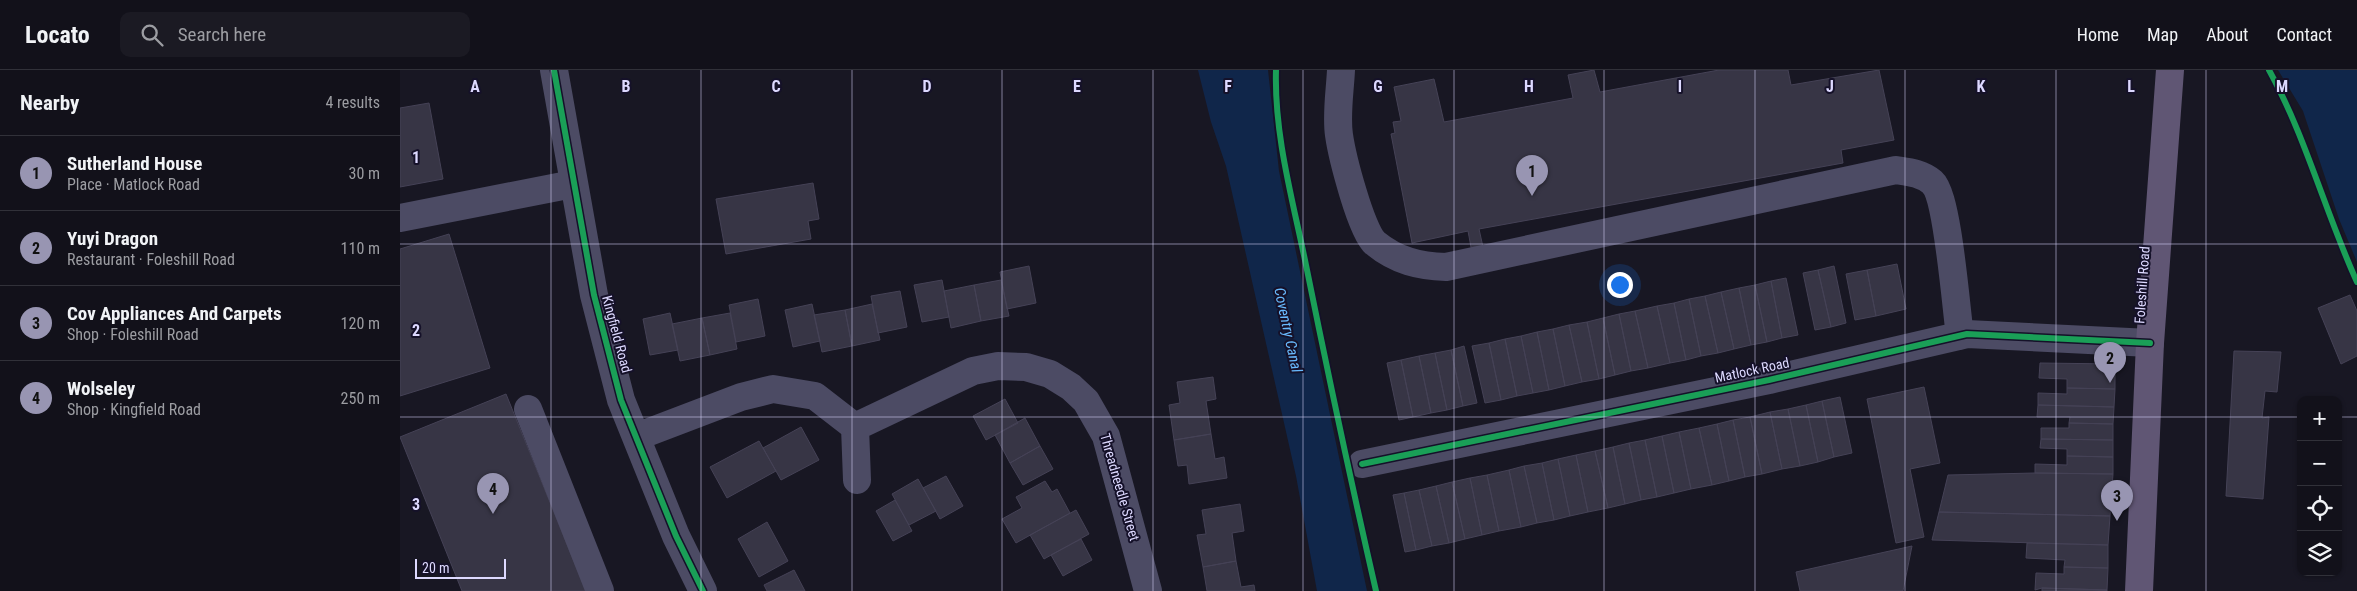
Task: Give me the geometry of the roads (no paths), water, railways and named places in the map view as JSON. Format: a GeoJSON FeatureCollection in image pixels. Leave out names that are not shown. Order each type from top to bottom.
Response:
{"type":"FeatureCollection","features":[{"type":"Feature","properties":{"kind":"main road","name":"Foleshill Road"},"geometry":{"type":"LineString","coordinates":[[2139,591],[2150,343],[2170,70]]}},
{"type":"Feature","properties":{"kind":"street","name":"Kingfield Road"},"geometry":{"type":"LineString","coordinates":[[554,70],[594,295],[621,400],[676,536],[703,591]]}},
{"type":"Feature","properties":{"kind":"street"},"geometry":{"type":"LineString","coordinates":[[1341,70],[1339,135],[1363,225],[1374,242],[1400,260],[1420,266],[1446,267],[1896,170],[1916,172],[1933,183],[1943,203],[1960,336]]}},
{"type":"Feature","properties":{"kind":"street"},"geometry":{"type":"LineString","coordinates":[[400,218],[573,184]]}},
{"type":"Feature","properties":{"kind":"street","name":"Matlock Road"},"geometry":{"type":"LineString","coordinates":[[1362,464],[1769,380],[1967,334],[2150,343]]}},
{"type":"Feature","properties":{"kind":"street","name":"Threadneedle Street"},"geometry":{"type":"LineString","coordinates":[[855,426],[973,371],[998,366],[1026,367],[1050,374],[1070,387],[1086,401],[1106,436],[1148,591]]}},
{"type":"Feature","properties":{"kind":"street"},"geometry":{"type":"LineString","coordinates":[[636,437],[740,397],[773,389],[815,396],[855,426],[857,480]]}},
{"type":"Feature","properties":{"kind":"street"},"geometry":{"type":"LineString","coordinates":[[528,409],[600,591]]}},
{"type":"Feature","properties":{"kind":"water","name":"Coventry Canal"},"geometry":{"type":"Polygon","coordinates":[[[1198,70],[1268,70],[1279,171],[1367,591],[1317,591],[1296,476],[1226,166],[1211,122],[1198,70]]]}},
{"type":"Feature","properties":{"kind":"water"},"geometry":{"type":"Polygon","coordinates":[[[2278,70],[2357,70],[2357,262],[2339,219],[2303,111],[2278,70]]]}},
{"type":"Feature","properties":{"kind":"place","name":"Sutherland House"},"geometry":{"type":"Point","coordinates":[1532,196]}},
{"type":"Feature","properties":{"kind":"place","name":"Yuyi Dragon"},"geometry":{"type":"Point","coordinates":[2110,383]}},
{"type":"Feature","properties":{"kind":"place","name":"Wolseley"},"geometry":{"type":"Point","coordinates":[493,514]}},
{"type":"Feature","properties":{"kind":"place","name":"Cov Appliances And Carpets"},"geometry":{"type":"Point","coordinates":[2117,521]}}]}
